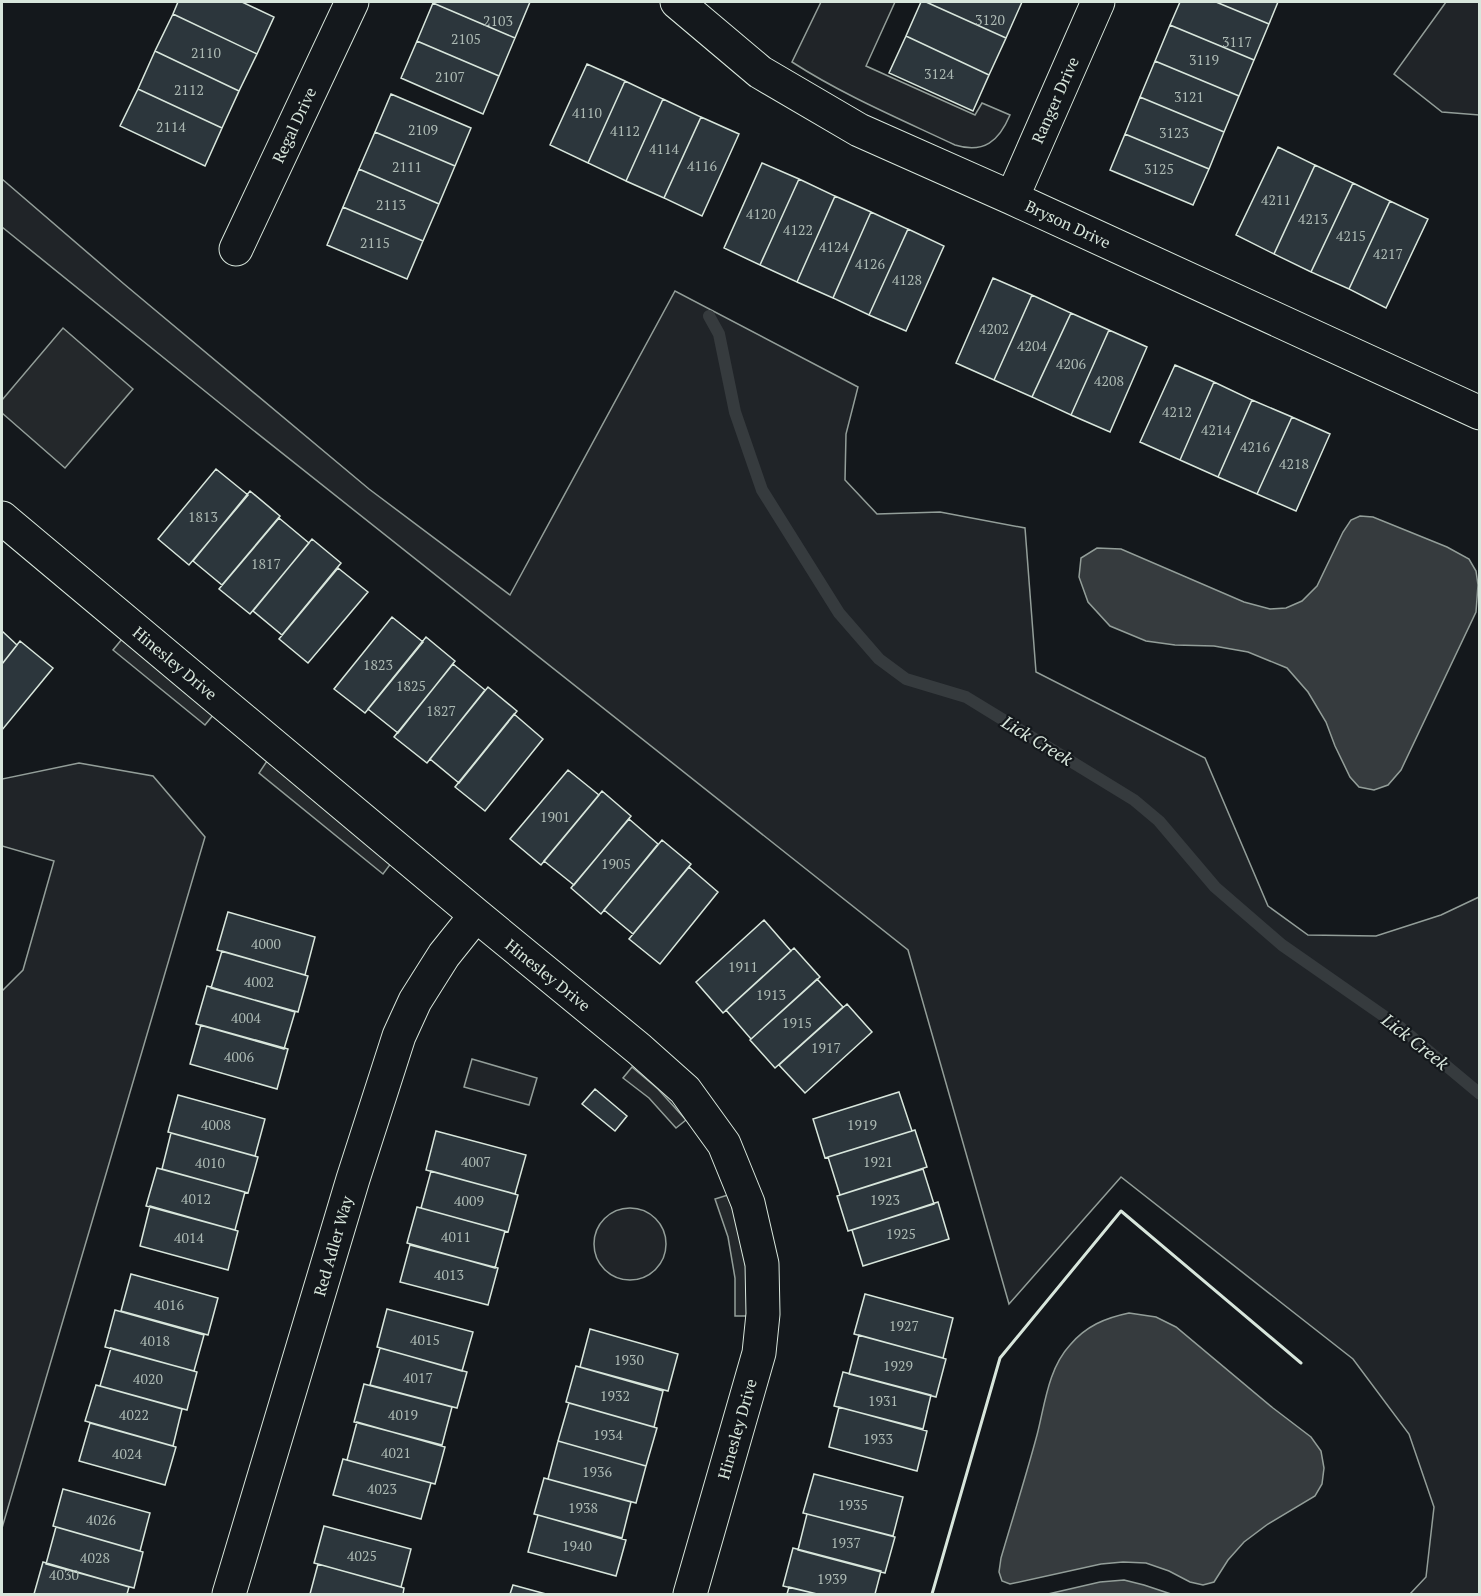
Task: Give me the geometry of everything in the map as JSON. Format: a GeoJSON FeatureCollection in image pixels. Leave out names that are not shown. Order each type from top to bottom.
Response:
{"type":"FeatureCollection","features":[{"type":"Feature","properties":{"kind":"street","name":"Regal Drive"},"geometry":{"type":"LineString","coordinates":[[236,249],[352,2]]}},
{"type":"Feature","properties":{"kind":"street","name":"Bryson Drive"},"geometry":{"type":"LineString","coordinates":[[677,2],[760,72],[859,129],[1479,413]]}},
{"type":"Feature","properties":{"kind":"street","name":"Ranger Drive"},"geometry":{"type":"LineString","coordinates":[[1012,198],[1098,2]]}},
{"type":"Feature","properties":{"kind":"street","name":"Hinesley Drive"},"geometry":{"type":"LineString","coordinates":[[2,518],[476,915],[639,1048],[685,1090],[724,1144],[748,1203],[762,1264],[763,1314],[759,1353],[690,1594]]}},
{"type":"Feature","properties":{"kind":"street","name":"Red Adler Way"},"geometry":{"type":"LineString","coordinates":[[229,1594],[353,1179],[399,1036],[415,1001],[444,955],[476,915]]}},
{"type":"Feature","properties":{"kind":"shaded area"},"geometry":{"type":"Polygon","coordinates":[[[821,2],[895,2],[866,66],[975,115],[982,103],[1010,115],[1001,132],[982,146],[974,148],[955,145],[851,96],[792,62],[821,2]]]}},
{"type":"Feature","properties":{"kind":"shaded area"},"geometry":{"type":"Polygon","coordinates":[[[1446,2],[1479,2],[1479,115],[1442,112],[1394,74],[1446,2]]]}},
{"type":"Feature","properties":{"kind":"shaded area"},"geometry":{"type":"Polygon","coordinates":[[[2,179],[369,489],[510,595],[675,291],[858,387],[846,434],[845,480],[877,514],[940,512],[1025,528],[1036,672],[1205,758],[1268,906],[1308,935],[1376,936],[1441,915],[1479,897],[1479,1594],[1410,1594],[1426,1577],[1434,1507],[1409,1434],[1353,1359],[1121,1177],[1009,1304],[908,950],[253,430],[2,227],[2,179]]]}},
{"type":"Feature","properties":{"kind":"shaded area"},"geometry":{"type":"Polygon","coordinates":[[[63,328],[133,389],[65,468],[2,413],[2,400],[63,328]]]}},
{"type":"Feature","properties":{"kind":"shaded area"},"geometry":{"type":"Polygon","coordinates":[[[1360,516],[1373,517],[1447,547],[1469,559],[1476,571],[1478,585],[1476,612],[1401,770],[1388,785],[1374,790],[1359,787],[1350,777],[1326,722],[1308,692],[1287,668],[1248,652],[1214,646],[1175,645],[1146,641],[1110,626],[1088,602],[1079,577],[1081,558],[1097,548],[1121,549],[1244,602],[1270,609],[1286,608],[1302,601],[1317,586],[1343,532],[1351,520],[1360,516]]]}},
{"type":"Feature","properties":{"kind":"shaded area"},"geometry":{"type":"Polygon","coordinates":[[[122,639],[214,714],[205,725],[113,650],[122,639]]]}},
{"type":"Feature","properties":{"kind":"shaded area"},"geometry":{"type":"Polygon","coordinates":[[[267,761],[392,862],[383,874],[259,773],[267,761]]]}},
{"type":"Feature","properties":{"kind":"shaded area"},"geometry":{"type":"Polygon","coordinates":[[[79,763],[153,776],[205,837],[2,1528],[2,991],[23,970],[54,861],[2,846],[2,779],[79,763]]]}},
{"type":"Feature","properties":{"kind":"shaded area"},"geometry":{"type":"Polygon","coordinates":[[[472,1059],[537,1078],[529,1105],[464,1087],[472,1059]]]}},
{"type":"Feature","properties":{"kind":"shaded area"},"geometry":{"type":"Polygon","coordinates":[[[632,1067],[658,1089],[686,1120],[676,1128],[649,1098],[623,1078],[632,1067]]]}},
{"type":"Feature","properties":{"kind":"shaded area"},"geometry":{"type":"Polygon","coordinates":[[[728,1195],[740,1232],[747,1274],[748,1316],[735,1316],[735,1278],[728,1237],[715,1199],[728,1195]]]}},
{"type":"Feature","properties":{"kind":"shaded area"},"geometry":{"type":"Polygon","coordinates":[[[630,1208],[650,1214],[660,1224],[666,1244],[660,1264],[650,1274],[630,1280],[610,1274],[600,1264],[594,1244],[600,1224],[610,1214],[630,1208]]]}},
{"type":"Feature","properties":{"kind":"shaded area"},"geometry":{"type":"Polygon","coordinates":[[[1129,1313],[1156,1317],[1176,1327],[1311,1437],[1321,1451],[1324,1468],[1322,1484],[1315,1496],[1268,1524],[1244,1542],[1228,1560],[1214,1582],[1203,1585],[1190,1582],[1146,1563],[1123,1562],[1101,1564],[1010,1584],[1002,1581],[999,1572],[1001,1558],[1033,1450],[1048,1387],[1057,1365],[1070,1345],[1089,1328],[1112,1317],[1129,1313]]]}},
{"type":"Feature","properties":{"kind":"shaded area"},"geometry":{"type":"Polygon","coordinates":[[[1124,1580],[1171,1594],[1048,1594],[1100,1582],[1124,1580]]]}},
{"type":"Feature","properties":{"kind":"building"},"geometry":{"type":"Polygon","coordinates":[[[178,2],[242,2],[274,17],[257,54],[173,14],[178,2]]]}},
{"type":"Feature","properties":{"kind":"building"},"geometry":{"type":"Polygon","coordinates":[[[433,2],[530,2],[515,38],[433,2]]]}},
{"type":"Feature","properties":{"kind":"building"},"geometry":{"type":"Polygon","coordinates":[[[921,2],[926,2],[1006,38],[989,75],[906,36],[921,2]]]}},
{"type":"Feature","properties":{"kind":"building"},"geometry":{"type":"Polygon","coordinates":[[[926,2],[1022,2],[1006,38],[926,2]]]}},
{"type":"Feature","properties":{"kind":"building"},"geometry":{"type":"Polygon","coordinates":[[[1180,2],[1216,2],[1269,24],[1254,60],[1170,25],[1180,2]]]}},
{"type":"Feature","properties":{"kind":"building"},"geometry":{"type":"Polygon","coordinates":[[[1216,2],[1278,2],[1269,24],[1216,2]]]}},
{"type":"Feature","properties":{"kind":"building"},"geometry":{"type":"Polygon","coordinates":[[[433,3],[515,38],[499,76],[417,41],[433,3]]]}},
{"type":"Feature","properties":{"kind":"building"},"geometry":{"type":"Polygon","coordinates":[[[173,14],[257,54],[239,91],[155,51],[173,14]]]}},
{"type":"Feature","properties":{"kind":"building"},"geometry":{"type":"Polygon","coordinates":[[[1170,25],[1254,60],[1239,96],[1155,61],[1170,25]]]}},
{"type":"Feature","properties":{"kind":"building"},"geometry":{"type":"Polygon","coordinates":[[[906,36],[989,75],[973,111],[889,73],[906,36]]]}},
{"type":"Feature","properties":{"kind":"building"},"geometry":{"type":"Polygon","coordinates":[[[417,41],[499,76],[483,114],[401,78],[417,41]]]}},
{"type":"Feature","properties":{"kind":"building"},"geometry":{"type":"Polygon","coordinates":[[[155,51],[239,91],[222,128],[138,89],[155,51]]]}},
{"type":"Feature","properties":{"kind":"building"},"geometry":{"type":"Polygon","coordinates":[[[1155,61],[1239,96],[1224,132],[1140,97],[1155,61]]]}},
{"type":"Feature","properties":{"kind":"building"},"geometry":{"type":"Polygon","coordinates":[[[587,64],[625,81],[588,163],[550,145],[587,64]]]}},
{"type":"Feature","properties":{"kind":"building"},"geometry":{"type":"Polygon","coordinates":[[[625,81],[663,99],[626,181],[588,163],[625,81]]]}},
{"type":"Feature","properties":{"kind":"building"},"geometry":{"type":"Polygon","coordinates":[[[138,89],[222,128],[205,166],[120,126],[138,89]]]}},
{"type":"Feature","properties":{"kind":"building"},"geometry":{"type":"Polygon","coordinates":[[[391,94],[471,128],[455,166],[375,132],[391,94]]]}},
{"type":"Feature","properties":{"kind":"building"},"geometry":{"type":"Polygon","coordinates":[[[1140,97],[1224,132],[1209,169],[1125,134],[1140,97]]]}},
{"type":"Feature","properties":{"kind":"building"},"geometry":{"type":"Polygon","coordinates":[[[663,99],[701,117],[664,198],[626,181],[663,99]]]}},
{"type":"Feature","properties":{"kind":"building"},"geometry":{"type":"Polygon","coordinates":[[[701,117],[739,134],[702,216],[664,198],[701,117]]]}},
{"type":"Feature","properties":{"kind":"building"},"geometry":{"type":"Polygon","coordinates":[[[375,132],[455,166],[439,204],[359,169],[375,132]]]}},
{"type":"Feature","properties":{"kind":"building"},"geometry":{"type":"Polygon","coordinates":[[[1125,134],[1209,169],[1193,205],[1110,170],[1125,134]]]}},
{"type":"Feature","properties":{"kind":"building"},"geometry":{"type":"Polygon","coordinates":[[[1278,147],[1315,165],[1274,254],[1236,235],[1278,147]]]}},
{"type":"Feature","properties":{"kind":"building"},"geometry":{"type":"Polygon","coordinates":[[[762,163],[799,179],[760,265],[724,248],[762,163]]]}},
{"type":"Feature","properties":{"kind":"building"},"geometry":{"type":"Polygon","coordinates":[[[1315,165],[1353,183],[1311,272],[1274,254],[1315,165]]]}},
{"type":"Feature","properties":{"kind":"building"},"geometry":{"type":"Polygon","coordinates":[[[359,169],[439,204],[423,241],[343,207],[359,169]]]}},
{"type":"Feature","properties":{"kind":"building"},"geometry":{"type":"Polygon","coordinates":[[[799,179],[835,196],[797,282],[760,265],[799,179]]]}},
{"type":"Feature","properties":{"kind":"building"},"geometry":{"type":"Polygon","coordinates":[[[1353,183],[1390,201],[1349,289],[1311,272],[1353,183]]]}},
{"type":"Feature","properties":{"kind":"building"},"geometry":{"type":"Polygon","coordinates":[[[835,196],[871,212],[833,298],[797,282],[835,196]]]}},
{"type":"Feature","properties":{"kind":"building"},"geometry":{"type":"Polygon","coordinates":[[[1390,201],[1428,219],[1386,308],[1349,289],[1390,201]]]}},
{"type":"Feature","properties":{"kind":"building"},"geometry":{"type":"Polygon","coordinates":[[[343,207],[423,241],[407,279],[327,245],[343,207]]]}},
{"type":"Feature","properties":{"kind":"building"},"geometry":{"type":"Polygon","coordinates":[[[871,212],[908,229],[869,315],[833,298],[871,212]]]}},
{"type":"Feature","properties":{"kind":"building"},"geometry":{"type":"Polygon","coordinates":[[[908,229],[944,246],[906,331],[869,315],[908,229]]]}},
{"type":"Feature","properties":{"kind":"building"},"geometry":{"type":"Polygon","coordinates":[[[993,278],[1032,295],[994,380],[956,363],[993,278]]]}},
{"type":"Feature","properties":{"kind":"building"},"geometry":{"type":"Polygon","coordinates":[[[1032,295],[1071,313],[1032,397],[994,380],[1032,295]]]}},
{"type":"Feature","properties":{"kind":"building"},"geometry":{"type":"Polygon","coordinates":[[[1071,313],[1109,330],[1071,415],[1032,397],[1071,313]]]}},
{"type":"Feature","properties":{"kind":"building"},"geometry":{"type":"Polygon","coordinates":[[[1109,330],[1147,347],[1110,432],[1071,415],[1109,330]]]}},
{"type":"Feature","properties":{"kind":"building"},"geometry":{"type":"Polygon","coordinates":[[[1175,365],[1214,382],[1180,460],[1140,442],[1175,365]]]}},
{"type":"Feature","properties":{"kind":"building"},"geometry":{"type":"Polygon","coordinates":[[[1214,382],[1252,400],[1218,477],[1180,460],[1214,382]]]}},
{"type":"Feature","properties":{"kind":"building"},"geometry":{"type":"Polygon","coordinates":[[[1252,400],[1292,417],[1257,494],[1218,477],[1252,400]]]}},
{"type":"Feature","properties":{"kind":"building"},"geometry":{"type":"Polygon","coordinates":[[[1292,417],[1330,434],[1296,511],[1257,494],[1292,417]]]}},
{"type":"Feature","properties":{"kind":"building"},"geometry":{"type":"Polygon","coordinates":[[[216,469],[248,495],[189,565],[158,539],[216,469]]]}},
{"type":"Feature","properties":{"kind":"building"},"geometry":{"type":"Polygon","coordinates":[[[250,491],[280,516],[222,585],[193,561],[250,491]]]}},
{"type":"Feature","properties":{"kind":"building"},"geometry":{"type":"Polygon","coordinates":[[[279,518],[309,543],[250,614],[219,589],[279,518]]]}},
{"type":"Feature","properties":{"kind":"building"},"geometry":{"type":"Polygon","coordinates":[[[312,539],[341,563],[282,635],[253,611],[312,539]]]}},
{"type":"Feature","properties":{"kind":"building"},"geometry":{"type":"Polygon","coordinates":[[[338,568],[368,592],[308,663],[279,639],[338,568]]]}},
{"type":"Feature","properties":{"kind":"building"},"geometry":{"type":"Polygon","coordinates":[[[392,617],[423,642],[365,713],[334,689],[392,617]]]}},
{"type":"Feature","properties":{"kind":"building"},"geometry":{"type":"Polygon","coordinates":[[[2,631],[17,645],[2,664],[2,631]]]}},
{"type":"Feature","properties":{"kind":"building"},"geometry":{"type":"Polygon","coordinates":[[[426,637],[455,661],[398,733],[368,709],[426,637]]]}},
{"type":"Feature","properties":{"kind":"building"},"geometry":{"type":"Polygon","coordinates":[[[20,641],[53,668],[2,730],[2,664],[20,641]]]}},
{"type":"Feature","properties":{"kind":"building"},"geometry":{"type":"Polygon","coordinates":[[[453,664],[485,690],[427,763],[394,737],[453,664]]]}},
{"type":"Feature","properties":{"kind":"building"},"geometry":{"type":"Polygon","coordinates":[[[488,687],[517,711],[459,783],[430,759],[488,687]]]}},
{"type":"Feature","properties":{"kind":"building"},"geometry":{"type":"Polygon","coordinates":[[[514,714],[543,739],[485,811],[455,787],[514,714]]]}},
{"type":"Feature","properties":{"kind":"building"},"geometry":{"type":"Polygon","coordinates":[[[568,770],[599,795],[541,865],[510,839],[568,770]]]}},
{"type":"Feature","properties":{"kind":"building"},"geometry":{"type":"Polygon","coordinates":[[[602,791],[631,816],[574,885],[544,861],[602,791]]]}},
{"type":"Feature","properties":{"kind":"building"},"geometry":{"type":"Polygon","coordinates":[[[629,819],[658,844],[601,914],[571,888],[629,819]]]}},
{"type":"Feature","properties":{"kind":"building"},"geometry":{"type":"Polygon","coordinates":[[[662,840],[691,864],[633,934],[604,910],[662,840]]]}},
{"type":"Feature","properties":{"kind":"building"},"geometry":{"type":"Polygon","coordinates":[[[689,867],[718,892],[660,964],[629,939],[689,867]]]}},
{"type":"Feature","properties":{"kind":"building"},"geometry":{"type":"Polygon","coordinates":[[[228,912],[315,937],[305,975],[217,950],[228,912]]]}},
{"type":"Feature","properties":{"kind":"building"},"geometry":{"type":"Polygon","coordinates":[[[764,920],[791,951],[723,1013],[696,982],[764,920]]]}},
{"type":"Feature","properties":{"kind":"building"},"geometry":{"type":"Polygon","coordinates":[[[794,948],[820,977],[751,1039],[726,1010],[794,948]]]}},
{"type":"Feature","properties":{"kind":"building"},"geometry":{"type":"Polygon","coordinates":[[[222,951],[308,976],[298,1012],[211,988],[222,951]]]}},
{"type":"Feature","properties":{"kind":"building"},"geometry":{"type":"Polygon","coordinates":[[[817,979],[843,1007],[775,1068],[750,1040],[817,979]]]}},
{"type":"Feature","properties":{"kind":"building"},"geometry":{"type":"Polygon","coordinates":[[[207,986],[295,1012],[284,1049],[196,1024],[207,986]]]}},
{"type":"Feature","properties":{"kind":"building"},"geometry":{"type":"Polygon","coordinates":[[[847,1004],[872,1032],[805,1093],[779,1065],[847,1004]]]}},
{"type":"Feature","properties":{"kind":"building"},"geometry":{"type":"Polygon","coordinates":[[[201,1025],[288,1049],[277,1089],[190,1064],[201,1025]]]}},
{"type":"Feature","properties":{"kind":"building"},"geometry":{"type":"Polygon","coordinates":[[[595,1089],[627,1116],[615,1131],[582,1104],[595,1089]]]}},
{"type":"Feature","properties":{"kind":"building"},"geometry":{"type":"Polygon","coordinates":[[[899,1092],[912,1131],[825,1158],[813,1119],[899,1092]]]}},
{"type":"Feature","properties":{"kind":"building"},"geometry":{"type":"Polygon","coordinates":[[[178,1095],[265,1119],[255,1156],[168,1132],[178,1095]]]}},
{"type":"Feature","properties":{"kind":"building"},"geometry":{"type":"Polygon","coordinates":[[[915,1130],[927,1167],[840,1195],[828,1157],[915,1130]]]}},
{"type":"Feature","properties":{"kind":"building"},"geometry":{"type":"Polygon","coordinates":[[[436,1131],[526,1155],[515,1194],[426,1170],[436,1131]]]}},
{"type":"Feature","properties":{"kind":"building"},"geometry":{"type":"Polygon","coordinates":[[[171,1133],[258,1157],[248,1193],[162,1169],[171,1133]]]}},
{"type":"Feature","properties":{"kind":"building"},"geometry":{"type":"Polygon","coordinates":[[[157,1168],[245,1192],[235,1230],[146,1206],[157,1168]]]}},
{"type":"Feature","properties":{"kind":"building"},"geometry":{"type":"Polygon","coordinates":[[[923,1169],[934,1204],[848,1231],[837,1196],[923,1169]]]}},
{"type":"Feature","properties":{"kind":"building"},"geometry":{"type":"Polygon","coordinates":[[[431,1171],[518,1195],[508,1232],[421,1208],[431,1171]]]}},
{"type":"Feature","properties":{"kind":"building"},"geometry":{"type":"Polygon","coordinates":[[[938,1202],[949,1239],[863,1266],[852,1230],[938,1202]]]}},
{"type":"Feature","properties":{"kind":"building"},"geometry":{"type":"Polygon","coordinates":[[[150,1206],[238,1231],[228,1270],[140,1246],[150,1206]]]}},
{"type":"Feature","properties":{"kind":"building"},"geometry":{"type":"Polygon","coordinates":[[[417,1207],[505,1231],[495,1268],[407,1243],[417,1207]]]}},
{"type":"Feature","properties":{"kind":"building"},"geometry":{"type":"Polygon","coordinates":[[[410,1245],[498,1268],[488,1305],[400,1282],[410,1245]]]}},
{"type":"Feature","properties":{"kind":"building"},"geometry":{"type":"Polygon","coordinates":[[[131,1274],[218,1298],[208,1335],[121,1311],[131,1274]]]}},
{"type":"Feature","properties":{"kind":"building"},"geometry":{"type":"Polygon","coordinates":[[[865,1294],[953,1318],[943,1358],[854,1334],[865,1294]]]}},
{"type":"Feature","properties":{"kind":"building"},"geometry":{"type":"Polygon","coordinates":[[[387,1309],[473,1332],[462,1371],[377,1347],[387,1309]]]}},
{"type":"Feature","properties":{"kind":"building"},"geometry":{"type":"Polygon","coordinates":[[[115,1310],[204,1335],[194,1371],[105,1347],[115,1310]]]}},
{"type":"Feature","properties":{"kind":"building"},"geometry":{"type":"Polygon","coordinates":[[[590,1329],[678,1354],[668,1391],[580,1367],[590,1329]]]}},
{"type":"Feature","properties":{"kind":"building"},"geometry":{"type":"Polygon","coordinates":[[[859,1335],[946,1359],[936,1397],[849,1374],[859,1335]]]}},
{"type":"Feature","properties":{"kind":"building"},"geometry":{"type":"Polygon","coordinates":[[[111,1348],[197,1372],[187,1410],[100,1386],[111,1348]]]}},
{"type":"Feature","properties":{"kind":"building"},"geometry":{"type":"Polygon","coordinates":[[[380,1348],[467,1372],[457,1408],[370,1385],[380,1348]]]}},
{"type":"Feature","properties":{"kind":"building"},"geometry":{"type":"Polygon","coordinates":[[[576,1366],[663,1391],[654,1427],[566,1402],[576,1366]]]}},
{"type":"Feature","properties":{"kind":"building"},"geometry":{"type":"Polygon","coordinates":[[[843,1372],[931,1395],[923,1429],[834,1406],[843,1372]]]}},
{"type":"Feature","properties":{"kind":"building"},"geometry":{"type":"Polygon","coordinates":[[[364,1384],[452,1407],[442,1445],[354,1422],[364,1384]]]}},
{"type":"Feature","properties":{"kind":"building"},"geometry":{"type":"Polygon","coordinates":[[[96,1385],[182,1409],[173,1446],[85,1421],[96,1385]]]}},
{"type":"Feature","properties":{"kind":"building"},"geometry":{"type":"Polygon","coordinates":[[[569,1403],[657,1428],[646,1466],[558,1441],[569,1403]]]}},
{"type":"Feature","properties":{"kind":"building"},"geometry":{"type":"Polygon","coordinates":[[[839,1407],[927,1431],[917,1471],[829,1447],[839,1407]]]}},
{"type":"Feature","properties":{"kind":"building"},"geometry":{"type":"Polygon","coordinates":[[[357,1422],[445,1447],[435,1484],[347,1460],[357,1422]]]}},
{"type":"Feature","properties":{"kind":"building"},"geometry":{"type":"Polygon","coordinates":[[[90,1423],[176,1447],[165,1485],[79,1461],[90,1423]]]}},
{"type":"Feature","properties":{"kind":"building"},"geometry":{"type":"Polygon","coordinates":[[[558,1441],[646,1466],[636,1503],[548,1479],[558,1441]]]}},
{"type":"Feature","properties":{"kind":"building"},"geometry":{"type":"Polygon","coordinates":[[[343,1459],[431,1483],[421,1519],[333,1495],[343,1459]]]}},
{"type":"Feature","properties":{"kind":"building"},"geometry":{"type":"Polygon","coordinates":[[[814,1474],[903,1497],[893,1536],[803,1513],[814,1474]]]}},
{"type":"Feature","properties":{"kind":"building"},"geometry":{"type":"Polygon","coordinates":[[[544,1478],[631,1502],[622,1538],[534,1514],[544,1478]]]}},
{"type":"Feature","properties":{"kind":"building"},"geometry":{"type":"Polygon","coordinates":[[[63,1489],[150,1513],[140,1551],[53,1526],[63,1489]]]}},
{"type":"Feature","properties":{"kind":"building"},"geometry":{"type":"Polygon","coordinates":[[[807,1514],[895,1537],[885,1573],[798,1550],[807,1514]]]}},
{"type":"Feature","properties":{"kind":"building"},"geometry":{"type":"Polygon","coordinates":[[[538,1515],[626,1540],[616,1576],[528,1552],[538,1515]]]}},
{"type":"Feature","properties":{"kind":"building"},"geometry":{"type":"Polygon","coordinates":[[[324,1526],[411,1549],[401,1587],[314,1563],[324,1526]]]}},
{"type":"Feature","properties":{"kind":"building"},"geometry":{"type":"Polygon","coordinates":[[[56,1527],[143,1552],[134,1588],[46,1564],[56,1527]]]}},
{"type":"Feature","properties":{"kind":"building"},"geometry":{"type":"Polygon","coordinates":[[[793,1548],[881,1571],[875,1594],[817,1594],[783,1586],[793,1548]]]}},
{"type":"Feature","properties":{"kind":"building"},"geometry":{"type":"Polygon","coordinates":[[[43,1562],[129,1587],[127,1594],[34,1594],[43,1562]]]}},
{"type":"Feature","properties":{"kind":"building"},"geometry":{"type":"Polygon","coordinates":[[[318,1564],[404,1588],[403,1594],[310,1594],[318,1564]]]}},
{"type":"Feature","properties":{"kind":"building"},"geometry":{"type":"Polygon","coordinates":[[[513,1585],[546,1594],[510,1594],[513,1585]]]}},
{"type":"Feature","properties":{"kind":"building"},"geometry":{"type":"Polygon","coordinates":[[[789,1587],[817,1594],[787,1594],[789,1587]]]}},
{"type":"Feature","properties":{"kind":"waterway","name":"Lick Creek"},"geometry":{"type":"LineString","coordinates":[[709,316],[719,334],[735,412],[762,490],[839,613],[879,659],[906,679],[966,697],[1134,800],[1159,821],[1215,887],[1282,945],[1401,1028],[1480,1094]]}},
{"type":"Feature","properties":{"kind":"wall"},"geometry":{"type":"LineString","coordinates":[[932,1594],[1000,1358],[1121,1211],[1301,1363]]}}]}
